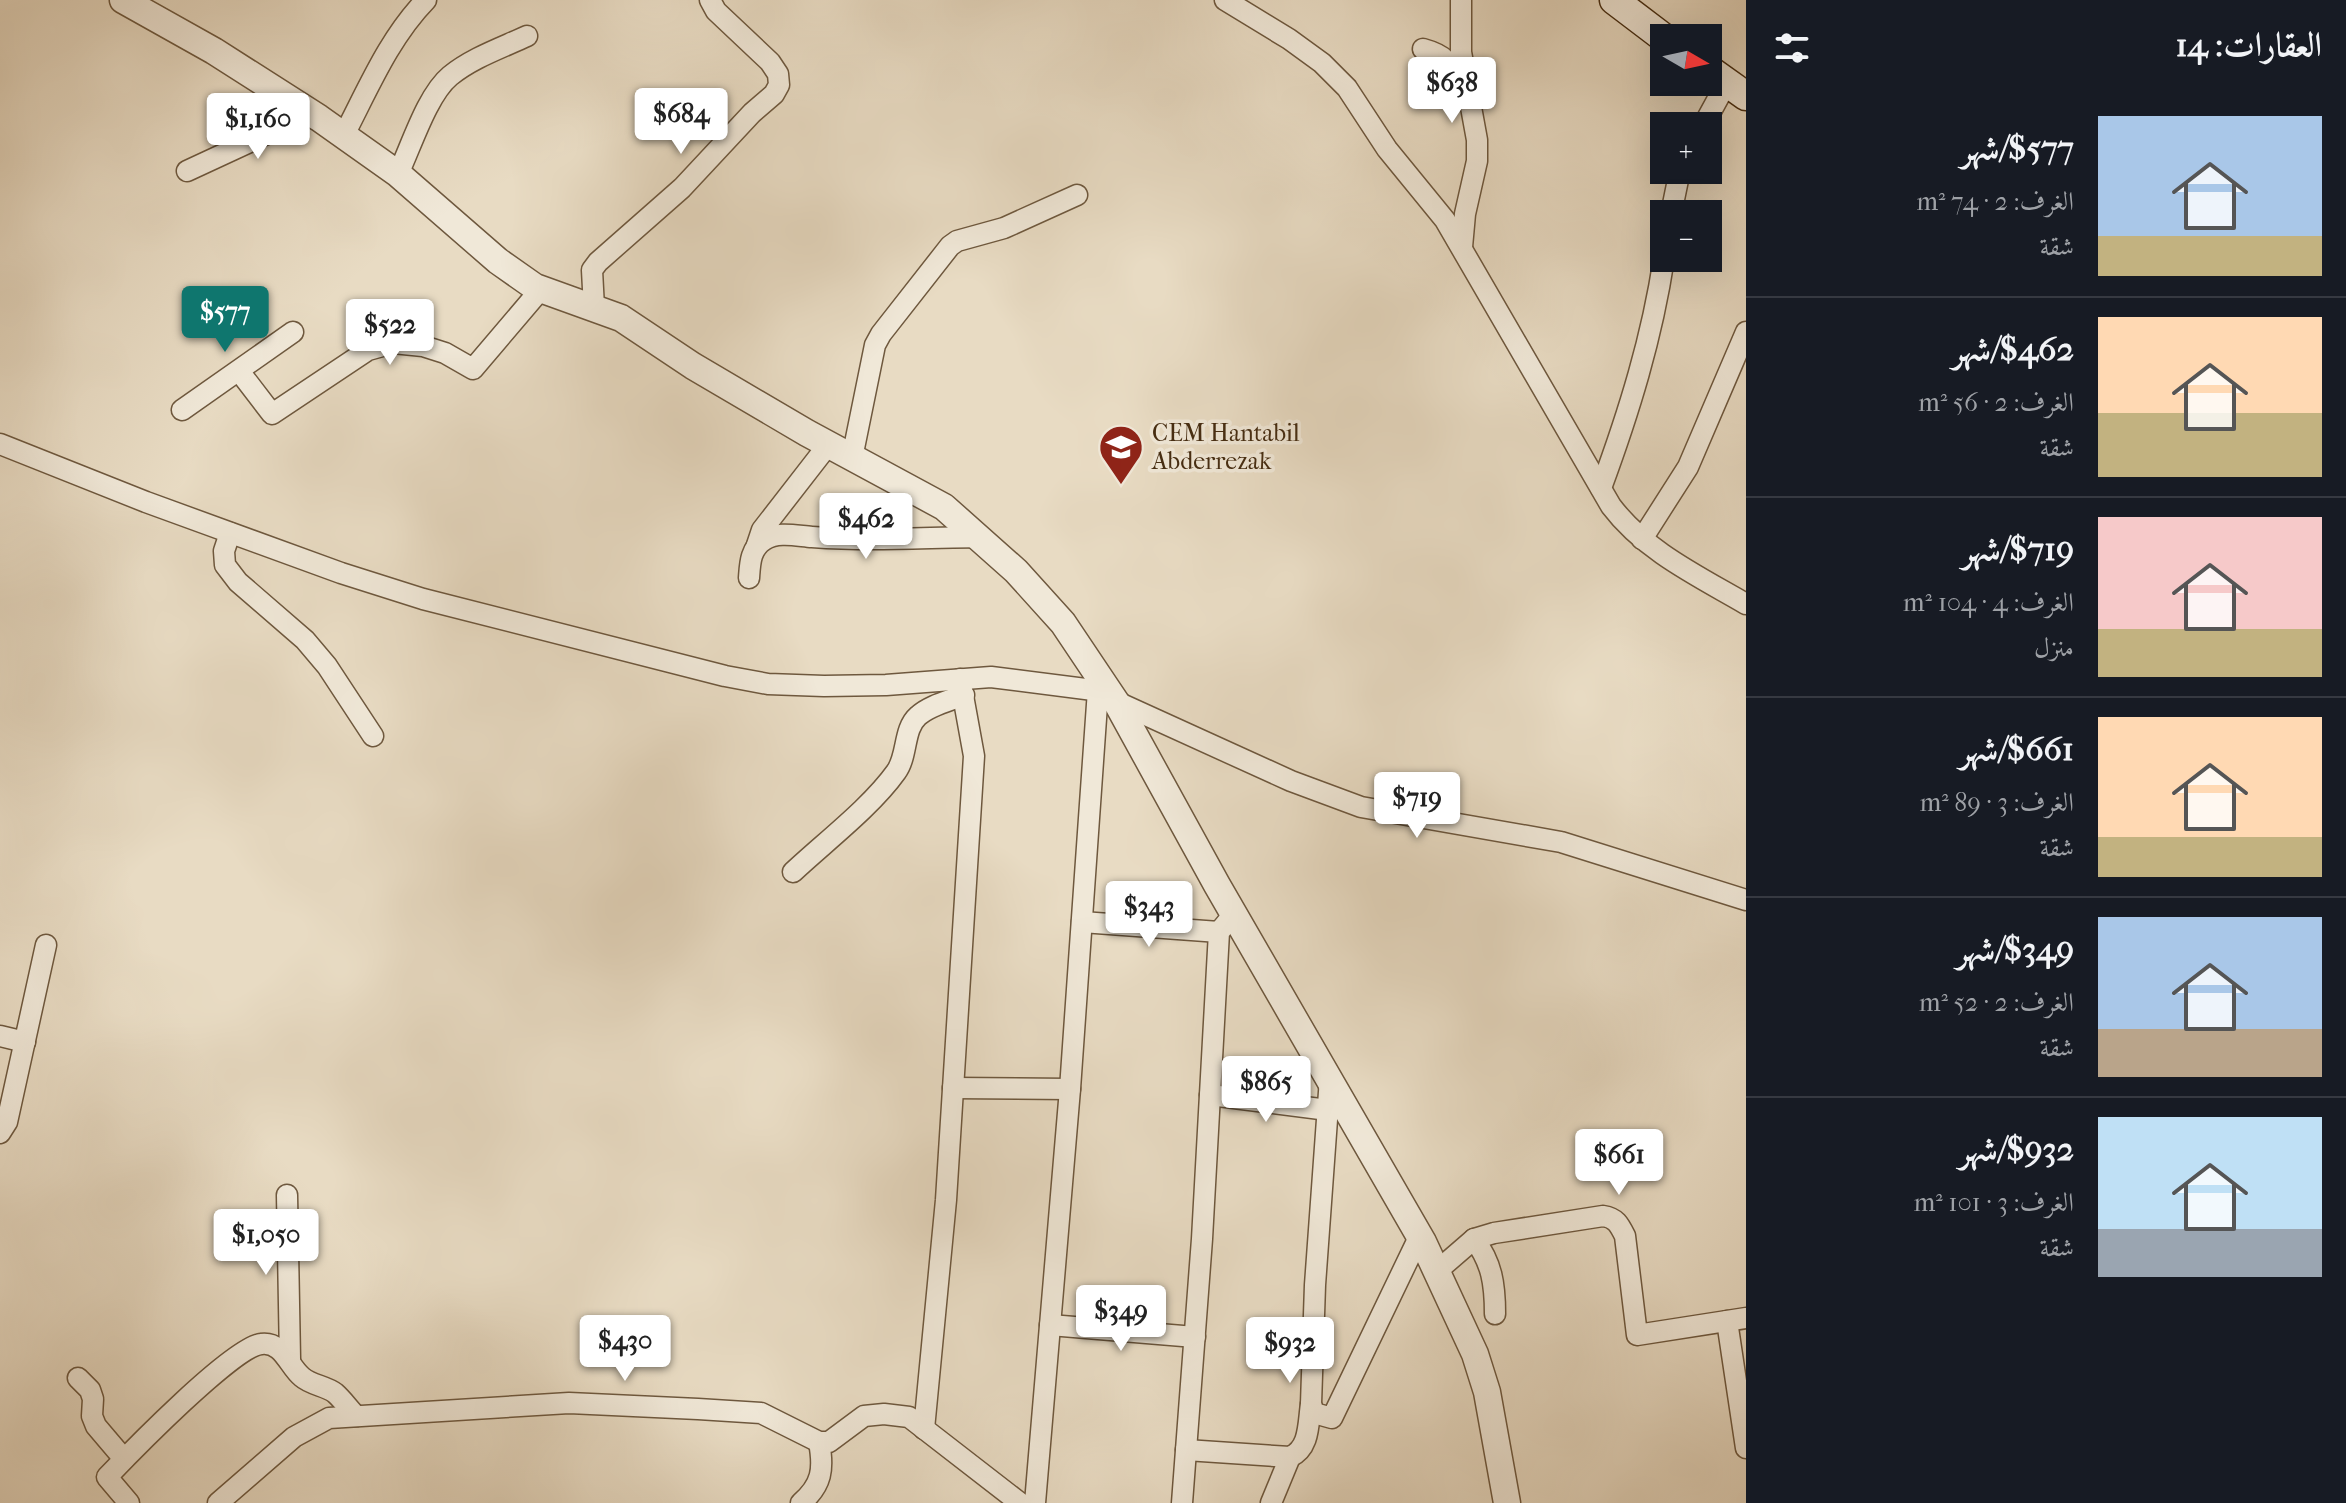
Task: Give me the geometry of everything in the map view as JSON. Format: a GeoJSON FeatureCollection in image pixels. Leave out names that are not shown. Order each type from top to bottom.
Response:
{"type":"FeatureCollection","features":[{"type":"Feature","properties":{"kind":"main road"},"geometry":{"type":"LineString","coordinates":[[1614,0],[1650,27]]}},
{"type":"Feature","properties":{"kind":"street"},"geometry":{"type":"LineString","coordinates":[[123,0],[153,8],[344,135],[398,174],[498,261],[541,289],[621,318],[693,366],[828,445],[944,507],[1016,571],[1063,623],[1108,694],[1226,923],[1330,1078],[1420,1235],[1475,1354],[1487,1392],[1507,1503]]}},
{"type":"Feature","properties":{"kind":"street"},"geometry":{"type":"LineString","coordinates":[[344,135],[392,45],[412,14],[426,0]]}},
{"type":"Feature","properties":{"kind":"street"},"geometry":{"type":"LineString","coordinates":[[594,308],[592,270],[598,262],[682,188],[743,122],[774,94],[779,85],[778,74],[770,62],[716,11],[710,0]]}},
{"type":"Feature","properties":{"kind":"street"},"geometry":{"type":"LineString","coordinates":[[1225,0],[1300,47],[1322,63],[1347,88],[1387,149],[1445,220],[1601,488],[1628,528],[1746,604]]}},
{"type":"Feature","properties":{"kind":"street"},"geometry":{"type":"LineString","coordinates":[[1461,0],[1461,52],[1477,140],[1477,161],[1465,214],[1462,247]]}},
{"type":"Feature","properties":{"kind":"street"},"geometry":{"type":"LineString","coordinates":[[398,174],[435,95],[448,77],[527,36]]}},
{"type":"Feature","properties":{"kind":"street"},"geometry":{"type":"LineString","coordinates":[[1423,49],[1448,59],[1459,86],[1469,98]]}},
{"type":"Feature","properties":{"kind":"street"},"geometry":{"type":"LineString","coordinates":[[1711,112],[1727,82]]}},
{"type":"Feature","properties":{"kind":"street"},"geometry":{"type":"LineString","coordinates":[[187,171],[312,113]]}},
{"type":"Feature","properties":{"kind":"street"},"geometry":{"type":"LineString","coordinates":[[852,458],[875,345],[950,246],[957,241],[1004,228],[1077,195]]}},
{"type":"Feature","properties":{"kind":"street"},"geometry":{"type":"LineString","coordinates":[[1601,488],[1630,410],[1661,272]]}},
{"type":"Feature","properties":{"kind":"street"},"geometry":{"type":"LineString","coordinates":[[239,371],[272,414],[368,350],[393,343],[423,346],[445,353],[473,369],[541,289]]}},
{"type":"Feature","properties":{"kind":"street"},"geometry":{"type":"LineString","coordinates":[[182,410],[293,332]]}},
{"type":"Feature","properties":{"kind":"street"},"geometry":{"type":"LineString","coordinates":[[1642,539],[1688,467],[1746,332]]}},
{"type":"Feature","properties":{"kind":"street"},"geometry":{"type":"LineString","coordinates":[[0,444],[230,533],[423,599],[725,676],[768,684],[962,687]]}},
{"type":"Feature","properties":{"kind":"street"},"geometry":{"type":"LineString","coordinates":[[749,578],[750,558],[762,530],[828,445]]}},
{"type":"Feature","properties":{"kind":"street"},"geometry":{"type":"LineString","coordinates":[[230,533],[224,551],[225,565],[238,582],[305,640],[327,666],[373,736]]}},
{"type":"Feature","properties":{"kind":"street"},"geometry":{"type":"LineString","coordinates":[[756,548],[764,540],[777,535],[851,540],[979,537]]}},
{"type":"Feature","properties":{"kind":"street"},"geometry":{"type":"LineString","coordinates":[[793,872],[878,794],[893,776],[902,764],[909,728],[917,716],[962,687],[991,677],[1108,694],[1278,775],[1361,807],[1561,842],[1746,900]]}},
{"type":"Feature","properties":{"kind":"street"},"geometry":{"type":"LineString","coordinates":[[924,1429],[946,1200],[974,756],[962,687]]}},
{"type":"Feature","properties":{"kind":"street"},"geometry":{"type":"LineString","coordinates":[[1035,1503],[1082,922],[1108,694]]}},
{"type":"Feature","properties":{"kind":"street"},"geometry":{"type":"LineString","coordinates":[[1082,922],[1226,923]]}},
{"type":"Feature","properties":{"kind":"street"},"geometry":{"type":"LineString","coordinates":[[1182,1503],[1210,1095],[1226,923]]}},
{"type":"Feature","properties":{"kind":"street"},"geometry":{"type":"LineString","coordinates":[[0,1133],[7,1122],[46,945]]}},
{"type":"Feature","properties":{"kind":"street"},"geometry":{"type":"LineString","coordinates":[[0,1036],[25,1042]]}},
{"type":"Feature","properties":{"kind":"street"},"geometry":{"type":"LineString","coordinates":[[1186,1450],[1290,1457],[1301,1452],[1305,1443],[1311,1404],[1315,1285],[1330,1078]]}},
{"type":"Feature","properties":{"kind":"street"},"geometry":{"type":"LineString","coordinates":[[953,1088],[1070,1089]]}},
{"type":"Feature","properties":{"kind":"street"},"geometry":{"type":"LineString","coordinates":[[1210,1095],[1328,1110]]}},
{"type":"Feature","properties":{"kind":"street"},"geometry":{"type":"LineString","coordinates":[[287,1195],[290,1359]]}},
{"type":"Feature","properties":{"kind":"street"},"geometry":{"type":"LineString","coordinates":[[1437,1271],[1474,1239],[1510,1230],[1603,1216],[1613,1218],[1625,1236],[1637,1335],[1736,1319],[1746,1448]]}},
{"type":"Feature","properties":{"kind":"street"},"geometry":{"type":"LineString","coordinates":[[1311,1404],[1314,1413],[1332,1418],[1420,1235]]}},
{"type":"Feature","properties":{"kind":"street"},"geometry":{"type":"LineString","coordinates":[[1474,1239],[1491,1266],[1495,1314]]}},
{"type":"Feature","properties":{"kind":"street"},"geometry":{"type":"LineString","coordinates":[[1050,1325],[1195,1337]]}},
{"type":"Feature","properties":{"kind":"street"},"geometry":{"type":"LineString","coordinates":[[129,1503],[107,1477],[194,1391],[260,1344],[271,1345],[290,1359],[301,1377],[334,1392],[356,1416]]}},
{"type":"Feature","properties":{"kind":"street"},"geometry":{"type":"LineString","coordinates":[[78,1378],[90,1390],[96,1426],[124,1459]]}},
{"type":"Feature","properties":{"kind":"street"},"geometry":{"type":"LineString","coordinates":[[218,1503],[294,1437],[329,1418],[569,1403],[761,1413],[819,1442],[829,1442],[864,1416],[884,1414],[909,1417],[1020,1503]]}},
{"type":"Feature","properties":{"kind":"street"},"geometry":{"type":"LineString","coordinates":[[801,1503],[811,1494],[818,1480],[823,1463],[819,1442]]}},
{"type":"Feature","properties":{"kind":"street"},"geometry":{"type":"LineString","coordinates":[[1271,1503],[1290,1457]]}},
{"type":"Feature","properties":{"kind":"place","name":"CEM Hantabil Abderrezak"},"geometry":{"type":"Point","coordinates":[1121,486]}}]}
